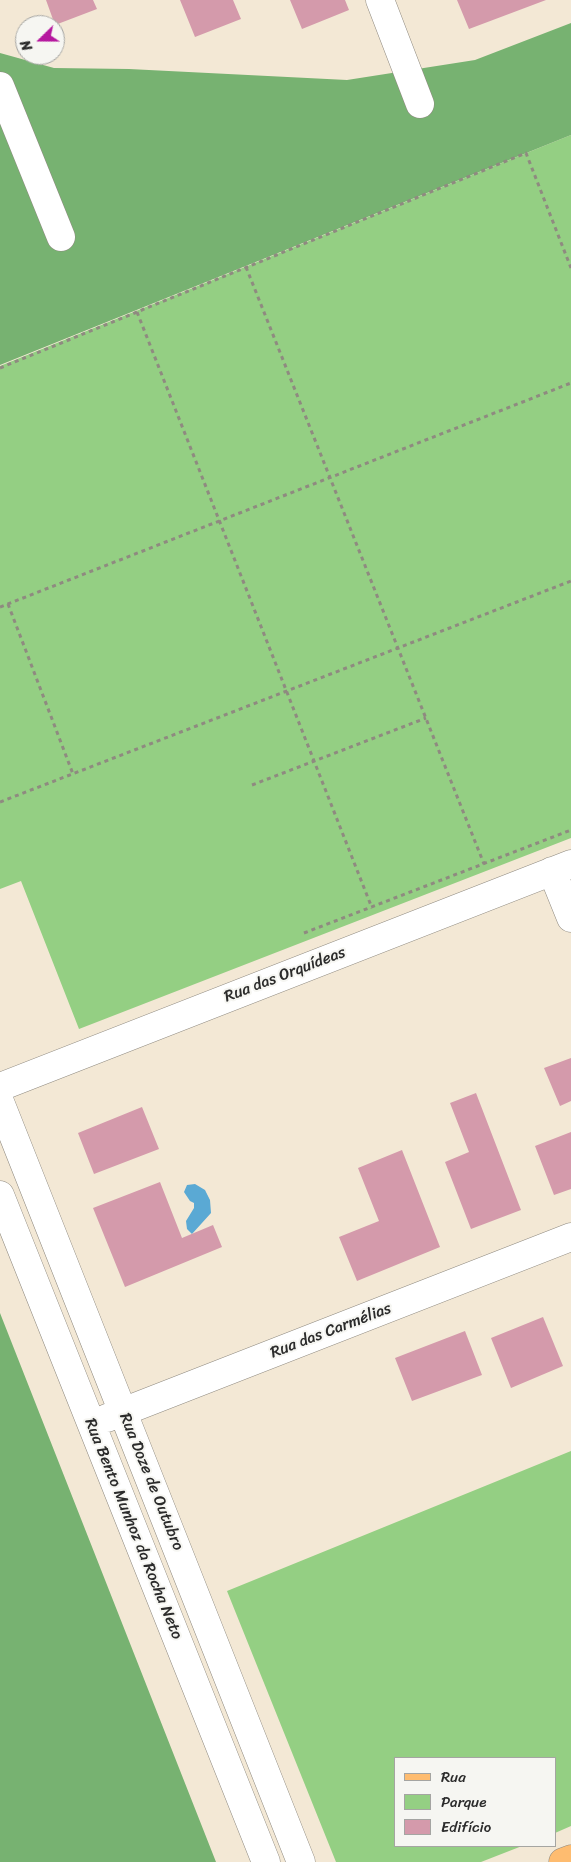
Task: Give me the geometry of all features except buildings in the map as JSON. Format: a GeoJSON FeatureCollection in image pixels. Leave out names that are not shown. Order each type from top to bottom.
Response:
{"type":"FeatureCollection","features":[{"type":"Feature","properties":{"kind":"main road"},"geometry":{"type":"LineString","coordinates":[[563,1862],[571,1859]]}},
{"type":"Feature","properties":{"kind":"street"},"geometry":{"type":"LineString","coordinates":[[380,0],[420,104]]}},
{"type":"Feature","properties":{"kind":"street"},"geometry":{"type":"LineString","coordinates":[[0,86],[61,238]]}},
{"type":"Feature","properties":{"kind":"street"},"geometry":{"type":"LineString","coordinates":[[561,868],[571,918]]}},
{"type":"Feature","properties":{"kind":"street","name":"Rua das Orquídeas"},"geometry":{"type":"LineString","coordinates":[[0,1087],[561,868]]}},
{"type":"Feature","properties":{"kind":"street","name":"Rua Doze de Outubro"},"geometry":{"type":"LineString","coordinates":[[0,1102],[301,1862]]}},
{"type":"Feature","properties":{"kind":"street","name":"Rua Bento Munhoz da Rocha Neto"},"geometry":{"type":"LineString","coordinates":[[0,1196],[266,1862]]}},
{"type":"Feature","properties":{"kind":"street","name":"Rua das Carmélias"},"geometry":{"type":"LineString","coordinates":[[92,1424],[571,1237]]}},
{"type":"Feature","properties":{"kind":"path"},"geometry":{"type":"LineString","coordinates":[[0,368],[526,153],[571,268]]}},
{"type":"Feature","properties":{"kind":"path"},"geometry":{"type":"LineString","coordinates":[[246,267],[484,864]]}},
{"type":"Feature","properties":{"kind":"path"},"geometry":{"type":"LineString","coordinates":[[137,312],[372,908]]}},
{"type":"Feature","properties":{"kind":"path"},"geometry":{"type":"LineString","coordinates":[[0,607],[571,383]]}},
{"type":"Feature","properties":{"kind":"path"},"geometry":{"type":"LineString","coordinates":[[0,802],[571,581]]}},
{"type":"Feature","properties":{"kind":"path"},"geometry":{"type":"LineString","coordinates":[[8,604],[73,774]]}},
{"type":"Feature","properties":{"kind":"path"},"geometry":{"type":"LineString","coordinates":[[252,785],[426,718]]}},
{"type":"Feature","properties":{"kind":"path"},"geometry":{"type":"LineString","coordinates":[[304,934],[571,830]]}},
{"type":"Feature","properties":{"kind":"green space"},"geometry":{"type":"Polygon","coordinates":[[[571,23],[571,135],[0,365],[0,53],[15,57],[15,65],[347,80],[475,60],[571,23]]]}},
{"type":"Feature","properties":{"kind":"green space"},"geometry":{"type":"Polygon","coordinates":[[[571,135],[571,838],[79,1029],[21,881],[0,889],[0,366],[571,135]]]}},
{"type":"Feature","properties":{"kind":"green space"},"geometry":{"type":"Polygon","coordinates":[[[0,1313],[216,1862],[0,1862],[0,1313]]]}},
{"type":"Feature","properties":{"kind":"green space"},"geometry":{"type":"Polygon","coordinates":[[[571,1451],[571,1826],[556,1833],[556,1757],[394,1757],[394,1847],[519,1847],[481,1862],[336,1862],[227,1591],[571,1451]]]}},
{"type":"Feature","properties":{"kind":"water"},"geometry":{"type":"Polygon","coordinates":[[[195,1184],[205,1190],[210,1200],[211,1213],[192,1234],[187,1229],[186,1221],[194,1208],[194,1203],[190,1201],[184,1192],[187,1185],[195,1184]]]}}]}
